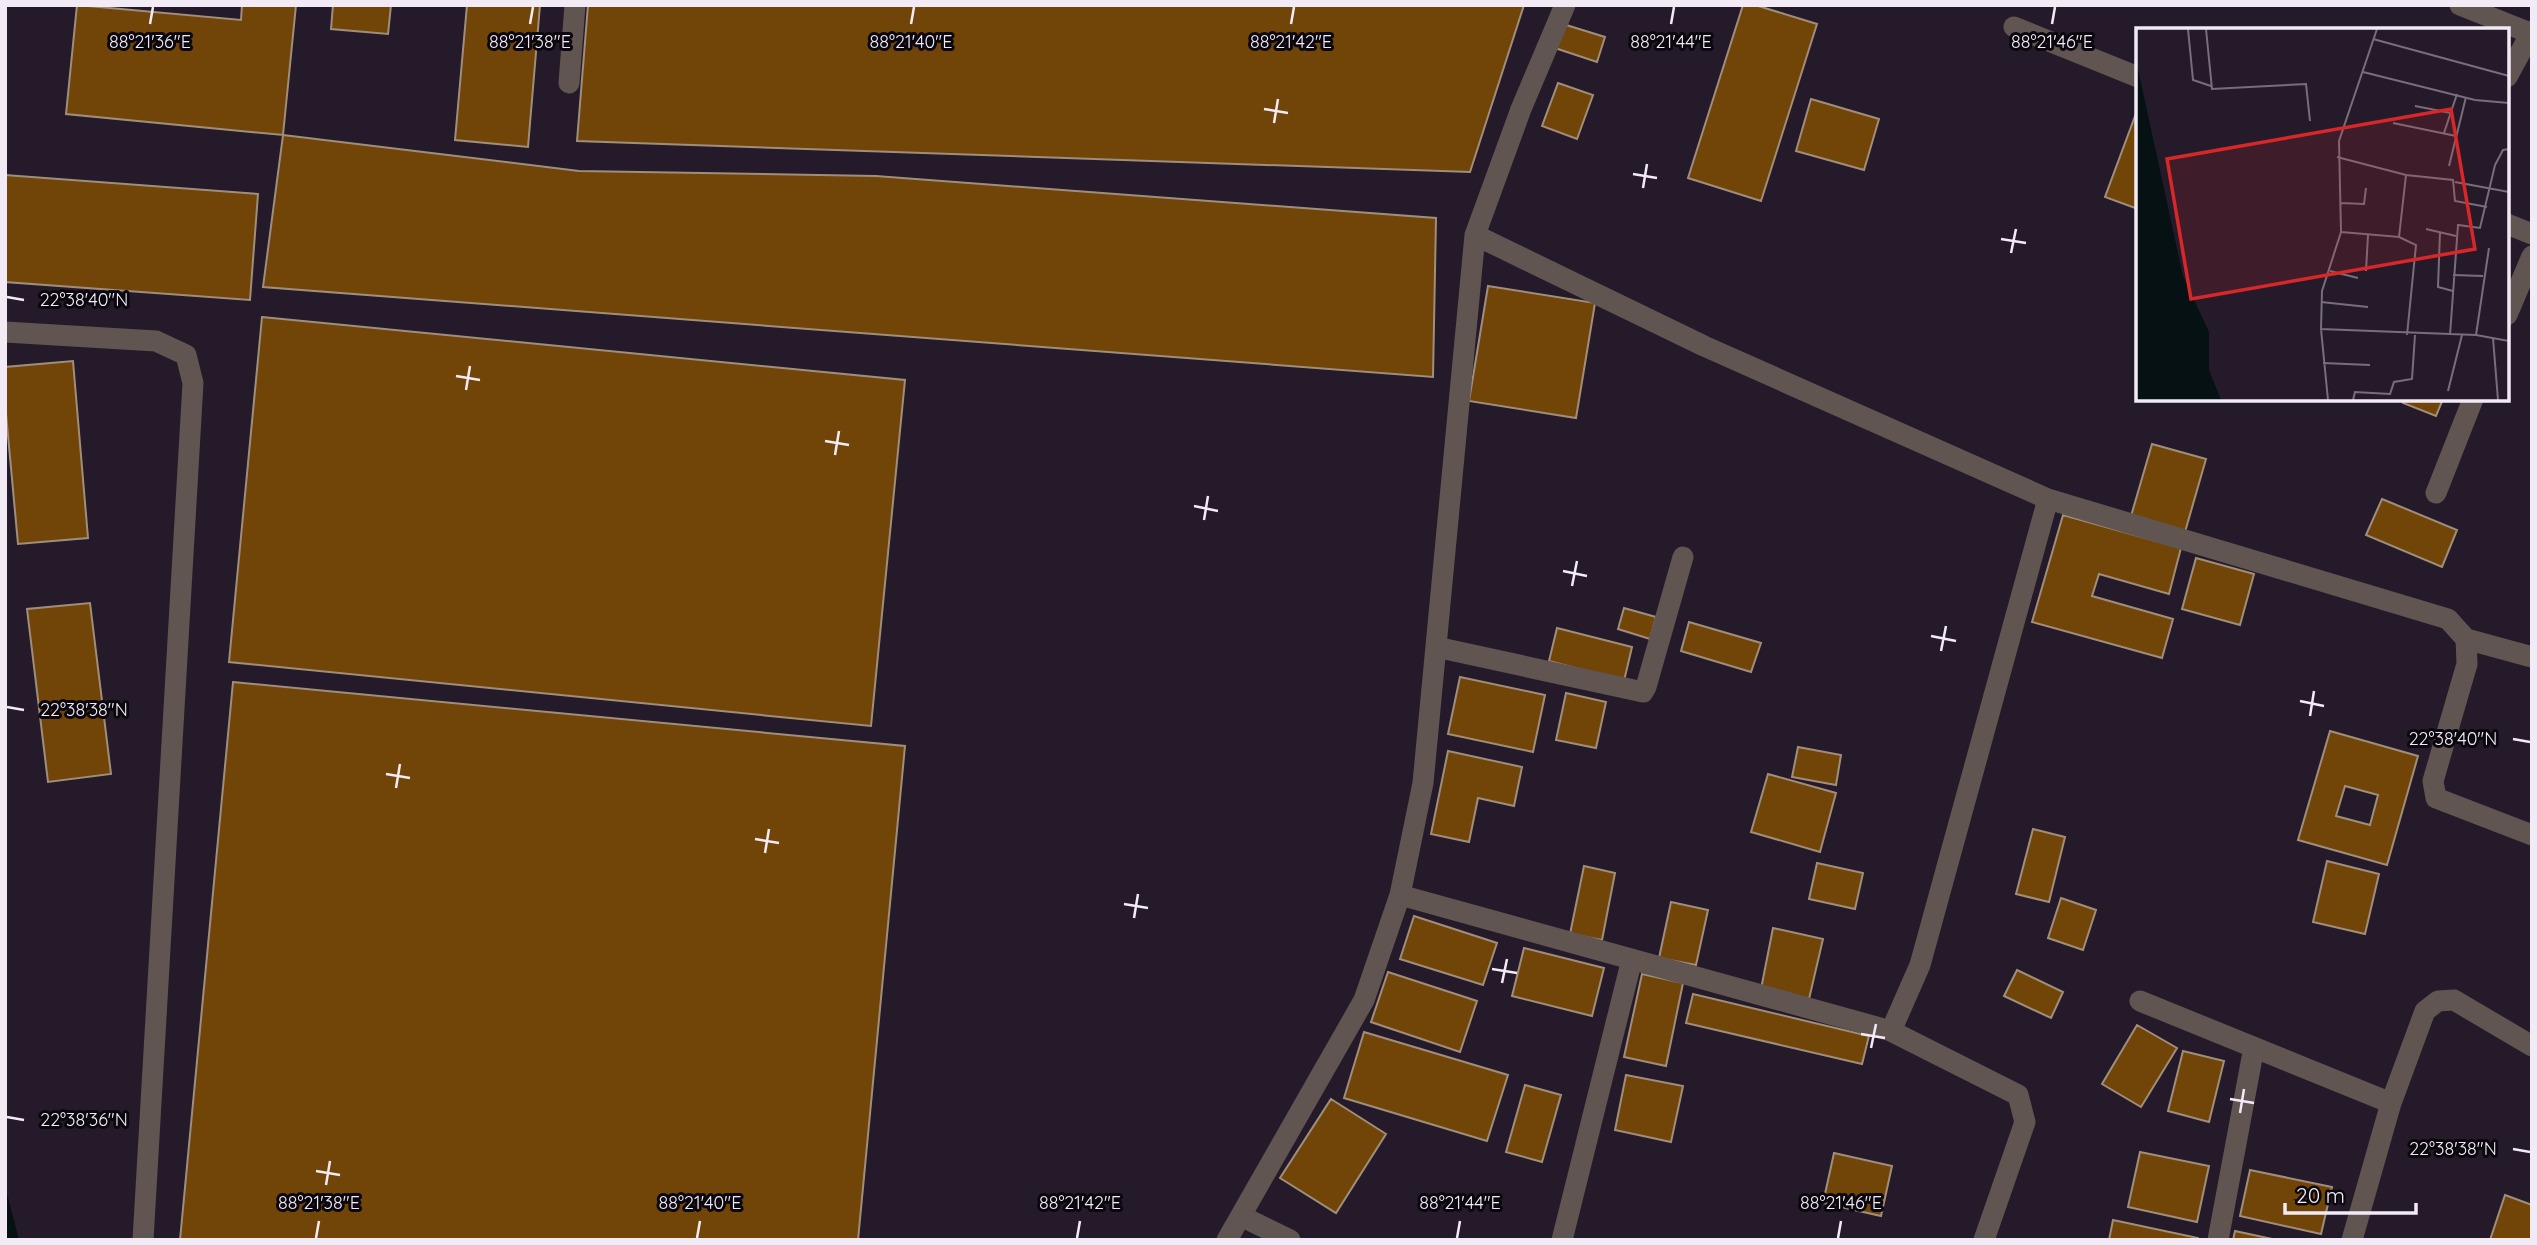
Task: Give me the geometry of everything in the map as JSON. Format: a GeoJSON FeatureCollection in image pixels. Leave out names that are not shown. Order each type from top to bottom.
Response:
{"type":"FeatureCollection","features":[{"type":"Feature","properties":{"kind":"street"},"geometry":{"type":"LineString","coordinates":[[569,83],[575,5]]}},
{"type":"Feature","properties":{"kind":"street"},"geometry":{"type":"LineString","coordinates":[[1227,1240],[1364,1000],[1400,895],[1423,783],[1475,235],[1521,108],[1565,5]]}},
{"type":"Feature","properties":{"kind":"street"},"geometry":{"type":"LineString","coordinates":[[2459,5],[2531,32],[2509,73]]}},
{"type":"Feature","properties":{"kind":"street"},"geometry":{"type":"LineString","coordinates":[[2014,27],[2136,76]]}},
{"type":"Feature","properties":{"kind":"street"},"geometry":{"type":"LineString","coordinates":[[2509,225],[2532,234]]}},
{"type":"Feature","properties":{"kind":"street"},"geometry":{"type":"LineString","coordinates":[[1475,235],[1704,346],[2048,499],[2448,619],[2466,639],[2532,657]]}},
{"type":"Feature","properties":{"kind":"street"},"geometry":{"type":"LineString","coordinates":[[2509,310],[2532,256]]}},
{"type":"Feature","properties":{"kind":"street"},"geometry":{"type":"LineString","coordinates":[[5,332],[156,341],[186,355],[193,383],[143,1240]]}},
{"type":"Feature","properties":{"kind":"street"},"geometry":{"type":"LineString","coordinates":[[2436,492],[2472,401]]}},
{"type":"Feature","properties":{"kind":"street"},"geometry":{"type":"LineString","coordinates":[[1891,1031],[1920,965],[2048,499]]}},
{"type":"Feature","properties":{"kind":"street"},"geometry":{"type":"LineString","coordinates":[[1436,647],[1643,692],[1683,557]]}},
{"type":"Feature","properties":{"kind":"street"},"geometry":{"type":"LineString","coordinates":[[2466,639],[2467,664],[2433,781],[2437,798],[2532,835]]}},
{"type":"Feature","properties":{"kind":"street"},"geometry":{"type":"LineString","coordinates":[[1400,895],[1891,1031],[2018,1095],[2025,1122],[1984,1240]]}},
{"type":"Feature","properties":{"kind":"street"},"geometry":{"type":"LineString","coordinates":[[1562,1240],[1632,959]]}},
{"type":"Feature","properties":{"kind":"street"},"geometry":{"type":"LineString","coordinates":[[2352,1240],[2391,1103],[2425,1011],[2438,1001],[2454,1000],[2532,1046]]}},
{"type":"Feature","properties":{"kind":"street"},"geometry":{"type":"LineString","coordinates":[[2140,1001],[2391,1103]]}},
{"type":"Feature","properties":{"kind":"street"},"geometry":{"type":"LineString","coordinates":[[2218,1240],[2254,1047]]}},
{"type":"Feature","properties":{"kind":"street"},"geometry":{"type":"LineString","coordinates":[[1241,1216],[1290,1240]]}},
{"type":"Feature","properties":{"kind":"shaded area"},"geometry":{"type":"Polygon","coordinates":[[[5,1186],[19,1240],[5,1240],[5,1186]]]}},
{"type":"Feature","properties":{"kind":"building"},"geometry":{"type":"Polygon","coordinates":[[[77,5],[241,20],[242,5],[296,5],[283,135],[66,114],[77,5]]]}},
{"type":"Feature","properties":{"kind":"building"},"geometry":{"type":"Polygon","coordinates":[[[333,5],[391,5],[388,34],[331,29],[333,5]]]}},
{"type":"Feature","properties":{"kind":"building"},"geometry":{"type":"Polygon","coordinates":[[[467,5],[540,5],[528,147],[455,140],[467,5]]]}},
{"type":"Feature","properties":{"kind":"building"},"geometry":{"type":"Polygon","coordinates":[[[588,5],[1524,5],[1470,172],[577,141],[588,5]]]}},
{"type":"Feature","properties":{"kind":"building"},"geometry":{"type":"Polygon","coordinates":[[[1743,5],[1755,5],[1817,24],[1761,201],[1688,178],[1743,5]]]}},
{"type":"Feature","properties":{"kind":"building"},"geometry":{"type":"Polygon","coordinates":[[[1563,24],[1605,37],[1597,62],[1555,48],[1563,24]]]}},
{"type":"Feature","properties":{"kind":"building"},"geometry":{"type":"Polygon","coordinates":[[[1558,83],[1593,95],[1577,139],[1542,126],[1558,83]]]}},
{"type":"Feature","properties":{"kind":"building"},"geometry":{"type":"Polygon","coordinates":[[[1811,99],[1879,119],[1864,170],[1796,151],[1811,99]]]}},
{"type":"Feature","properties":{"kind":"building"},"geometry":{"type":"Polygon","coordinates":[[[2136,113],[2136,208],[2105,197],[2136,113]]]}},
{"type":"Feature","properties":{"kind":"building"},"geometry":{"type":"Polygon","coordinates":[[[283,135],[579,171],[876,176],[1436,218],[1433,377],[263,287],[283,135]]]}},
{"type":"Feature","properties":{"kind":"building"},"geometry":{"type":"Polygon","coordinates":[[[5,175],[258,194],[250,300],[5,282],[5,175]]]}},
{"type":"Feature","properties":{"kind":"building"},"geometry":{"type":"Polygon","coordinates":[[[1488,286],[1595,303],[1576,418],[1469,401],[1488,286]]]}},
{"type":"Feature","properties":{"kind":"building"},"geometry":{"type":"Polygon","coordinates":[[[262,317],[905,380],[871,726],[229,662],[262,317]]]}},
{"type":"Feature","properties":{"kind":"building"},"geometry":{"type":"Polygon","coordinates":[[[73,361],[88,538],[18,544],[5,403],[5,367],[73,361]]]}},
{"type":"Feature","properties":{"kind":"building"},"geometry":{"type":"Polygon","coordinates":[[[2404,401],[2442,401],[2436,416],[2404,401]]]}},
{"type":"Feature","properties":{"kind":"building"},"geometry":{"type":"Polygon","coordinates":[[[2152,444],[2206,459],[2185,532],[2131,516],[2152,444]]]}},
{"type":"Feature","properties":{"kind":"building"},"geometry":{"type":"Polygon","coordinates":[[[2382,499],[2457,530],[2442,567],[2366,535],[2382,499]]]}},
{"type":"Feature","properties":{"kind":"building"},"geometry":{"type":"Polygon","coordinates":[[[2063,515],[2181,548],[2169,594],[2099,574],[2092,596],[2173,619],[2162,658],[2032,622],[2063,515]]]}},
{"type":"Feature","properties":{"kind":"building"},"geometry":{"type":"Polygon","coordinates":[[[2196,558],[2254,574],[2240,625],[2182,609],[2196,558]]]}},
{"type":"Feature","properties":{"kind":"building"},"geometry":{"type":"Polygon","coordinates":[[[90,603],[111,774],[48,782],[27,609],[90,603]]]}},
{"type":"Feature","properties":{"kind":"building"},"geometry":{"type":"Polygon","coordinates":[[[1624,608],[1656,617],[1650,639],[1618,629],[1624,608]]]}},
{"type":"Feature","properties":{"kind":"building"},"geometry":{"type":"Polygon","coordinates":[[[1689,622],[1761,643],[1751,672],[1681,651],[1689,622]]]}},
{"type":"Feature","properties":{"kind":"building"},"geometry":{"type":"Polygon","coordinates":[[[1557,628],[1632,647],[1624,681],[1549,661],[1557,628]]]}},
{"type":"Feature","properties":{"kind":"building"},"geometry":{"type":"Polygon","coordinates":[[[1460,677],[1545,695],[1533,752],[1448,734],[1460,677]]]}},
{"type":"Feature","properties":{"kind":"building"},"geometry":{"type":"Polygon","coordinates":[[[233,682],[905,746],[858,1240],[180,1240],[233,682]]]}},
{"type":"Feature","properties":{"kind":"building"},"geometry":{"type":"Polygon","coordinates":[[[1566,693],[1606,702],[1596,748],[1556,740],[1566,693]]]}},
{"type":"Feature","properties":{"kind":"building"},"geometry":{"type":"Polygon","coordinates":[[[2330,731],[2418,756],[2387,865],[2298,840],[2330,731]],[[2345,786],[2336,816],[2370,825],[2378,795],[2345,786]]]}},
{"type":"Feature","properties":{"kind":"building"},"geometry":{"type":"Polygon","coordinates":[[[1798,747],[1841,755],[1836,785],[1792,777],[1798,747]]]}},
{"type":"Feature","properties":{"kind":"building"},"geometry":{"type":"Polygon","coordinates":[[[1448,751],[1522,767],[1514,806],[1478,798],[1469,842],[1431,834],[1448,751]]]}},
{"type":"Feature","properties":{"kind":"building"},"geometry":{"type":"Polygon","coordinates":[[[1768,774],[1836,793],[1820,852],[1751,832],[1768,774]]]}},
{"type":"Feature","properties":{"kind":"building"},"geometry":{"type":"Polygon","coordinates":[[[2033,829],[2065,837],[2049,902],[2016,894],[2033,829]]]}},
{"type":"Feature","properties":{"kind":"building"},"geometry":{"type":"Polygon","coordinates":[[[2327,861],[2379,874],[2365,934],[2313,922],[2327,861]]]}},
{"type":"Feature","properties":{"kind":"building"},"geometry":{"type":"Polygon","coordinates":[[[1817,863],[1863,873],[1855,909],[1809,899],[1817,863]]]}},
{"type":"Feature","properties":{"kind":"building"},"geometry":{"type":"Polygon","coordinates":[[[1584,866],[1615,873],[1602,940],[1570,934],[1584,866]]]}},
{"type":"Feature","properties":{"kind":"building"},"geometry":{"type":"Polygon","coordinates":[[[2061,898],[2096,910],[2083,950],[2048,938],[2061,898]]]}},
{"type":"Feature","properties":{"kind":"building"},"geometry":{"type":"Polygon","coordinates":[[[1671,902],[1708,910],[1696,965],[1659,958],[1671,902]]]}},
{"type":"Feature","properties":{"kind":"building"},"geometry":{"type":"Polygon","coordinates":[[[1414,916],[1497,943],[1483,985],[1400,959],[1414,916]]]}},
{"type":"Feature","properties":{"kind":"building"},"geometry":{"type":"Polygon","coordinates":[[[1773,928],[1823,939],[1809,999],[1761,989],[1773,928]]]}},
{"type":"Feature","properties":{"kind":"building"},"geometry":{"type":"Polygon","coordinates":[[[1524,948],[1604,968],[1592,1016],[1512,996],[1524,948]]]}},
{"type":"Feature","properties":{"kind":"building"},"geometry":{"type":"Polygon","coordinates":[[[2017,970],[2063,992],[2051,1018],[2004,996],[2017,970]]]}},
{"type":"Feature","properties":{"kind":"building"},"geometry":{"type":"Polygon","coordinates":[[[1388,972],[1477,1001],[1460,1052],[1371,1022],[1388,972]]]}},
{"type":"Feature","properties":{"kind":"building"},"geometry":{"type":"Polygon","coordinates":[[[1642,974],[1683,983],[1666,1066],[1624,1057],[1642,974]]]}},
{"type":"Feature","properties":{"kind":"building"},"geometry":{"type":"Polygon","coordinates":[[[1693,994],[1869,1036],[1862,1064],[1686,1023],[1693,994]]]}},
{"type":"Feature","properties":{"kind":"building"},"geometry":{"type":"Polygon","coordinates":[[[2137,1025],[2177,1048],[2141,1107],[2102,1084],[2137,1025]]]}},
{"type":"Feature","properties":{"kind":"building"},"geometry":{"type":"Polygon","coordinates":[[[1364,1032],[1508,1075],[1487,1141],[1344,1098],[1364,1032]]]}},
{"type":"Feature","properties":{"kind":"building"},"geometry":{"type":"Polygon","coordinates":[[[2183,1051],[2224,1061],[2209,1122],[2168,1111],[2183,1051]]]}},
{"type":"Feature","properties":{"kind":"building"},"geometry":{"type":"Polygon","coordinates":[[[1626,1075],[1683,1086],[1671,1142],[1615,1130],[1626,1075]]]}},
{"type":"Feature","properties":{"kind":"building"},"geometry":{"type":"Polygon","coordinates":[[[1525,1085],[1561,1095],[1542,1162],[1506,1152],[1525,1085]]]}},
{"type":"Feature","properties":{"kind":"building"},"geometry":{"type":"Polygon","coordinates":[[[1331,1099],[1386,1134],[1336,1213],[1280,1178],[1331,1099]]]}},
{"type":"Feature","properties":{"kind":"building"},"geometry":{"type":"Polygon","coordinates":[[[2140,1152],[2209,1166],[2197,1222],[2128,1207],[2140,1152]]]}},
{"type":"Feature","properties":{"kind":"building"},"geometry":{"type":"Polygon","coordinates":[[[1834,1153],[1892,1166],[1881,1216],[1823,1203],[1834,1153]]]}},
{"type":"Feature","properties":{"kind":"building"},"geometry":{"type":"Polygon","coordinates":[[[2250,1170],[2332,1187],[2321,1234],[2240,1216],[2250,1170]]]}},
{"type":"Feature","properties":{"kind":"building"},"geometry":{"type":"Polygon","coordinates":[[[2505,1195],[2532,1205],[2532,1240],[2490,1240],[2505,1195]]]}},
{"type":"Feature","properties":{"kind":"building"},"geometry":{"type":"Polygon","coordinates":[[[2113,1220],[2198,1238],[2198,1240],[2109,1240],[2113,1220]]]}},
{"type":"Feature","properties":{"kind":"building"},"geometry":{"type":"Polygon","coordinates":[[[2235,1231],[2277,1240],[2233,1240],[2235,1231]]]}}]}
